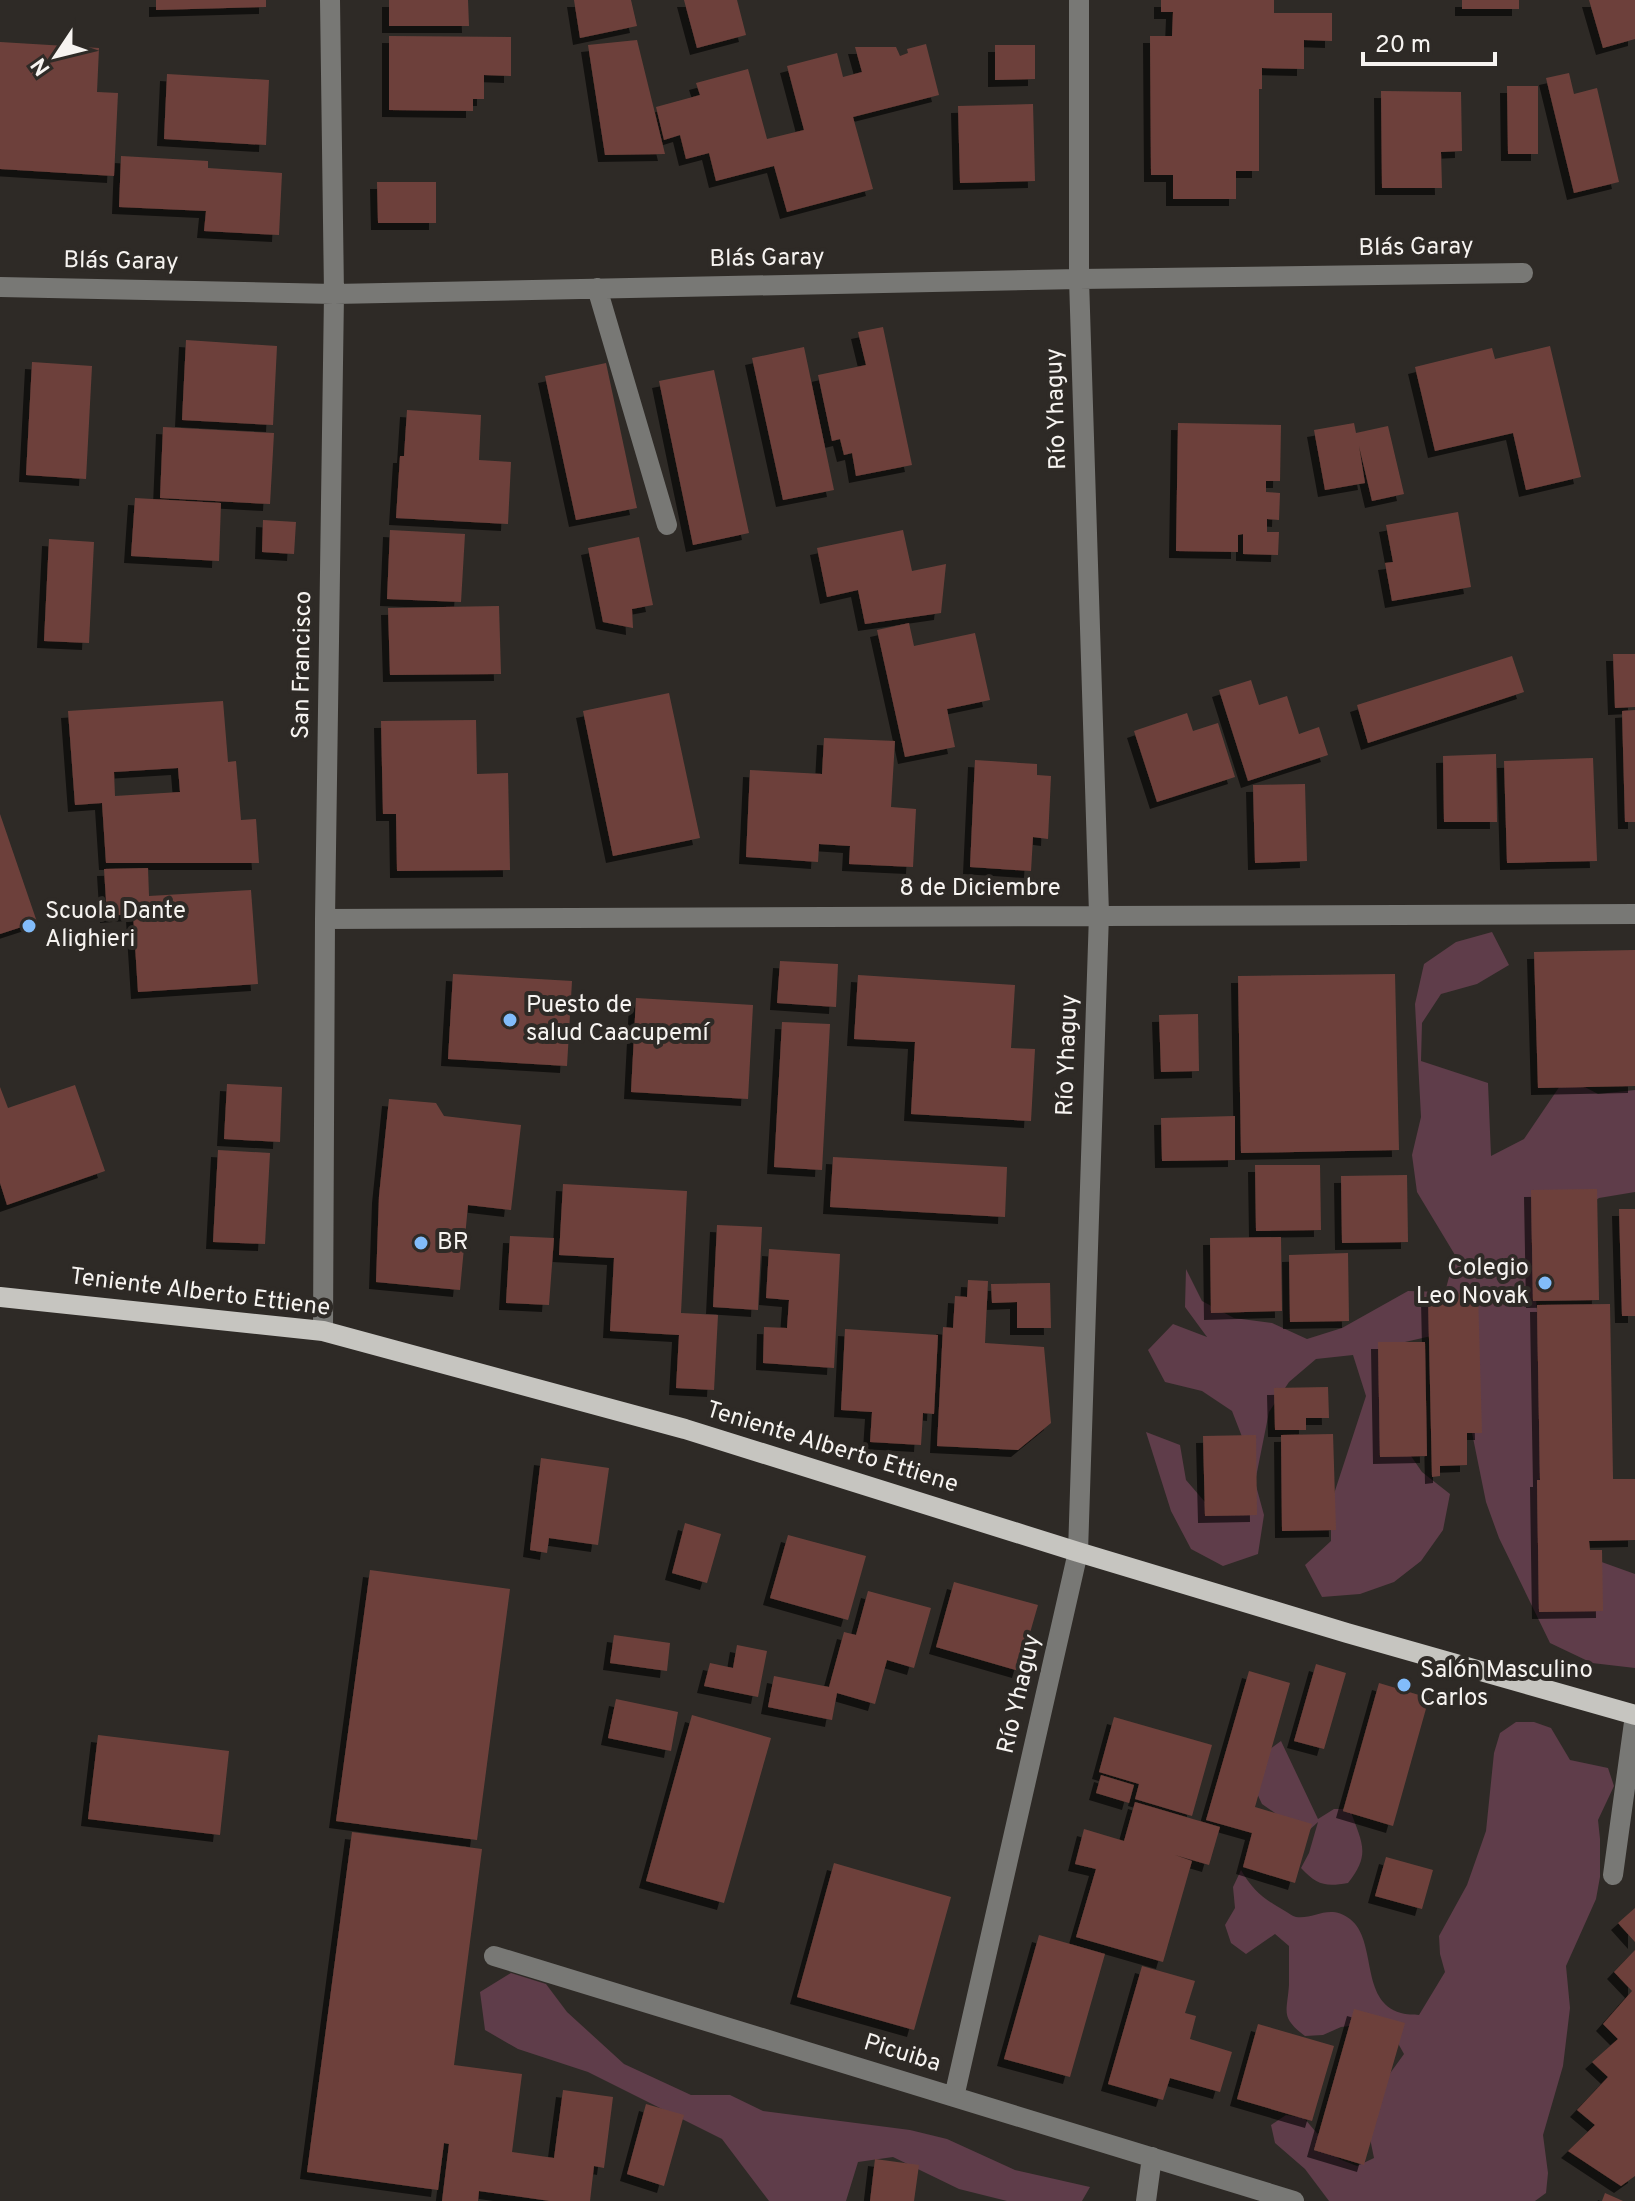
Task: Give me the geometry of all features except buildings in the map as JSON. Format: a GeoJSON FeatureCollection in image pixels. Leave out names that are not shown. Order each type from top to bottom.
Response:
{"type":"FeatureCollection","features":[{"type":"Feature","properties":{"kind":"main road","name":"Teniente Alberto Ettiene"},"geometry":{"type":"LineString","coordinates":[[0,1297],[323,1331],[685,1429],[1078,1552],[1635,1715]]}},
{"type":"Feature","properties":{"kind":"street","name":"San Francisco"},"geometry":{"type":"LineString","coordinates":[[323,1331],[334,294],[330,0]]}},
{"type":"Feature","properties":{"kind":"street","name":"Río Yhaguy"},"geometry":{"type":"LineString","coordinates":[[954,2097],[1078,1552],[1099,914],[1079,279],[1079,0]]}},
{"type":"Feature","properties":{"kind":"street","name":"Blás Garay"},"geometry":{"type":"LineString","coordinates":[[7,286],[334,294],[1523,273]]}},
{"type":"Feature","properties":{"kind":"street"},"geometry":{"type":"LineString","coordinates":[[597,288],[667,525]]}},
{"type":"Feature","properties":{"kind":"street","name":"8 de Diciembre"},"geometry":{"type":"LineString","coordinates":[[325,919],[1635,914]]}},
{"type":"Feature","properties":{"kind":"street"},"geometry":{"type":"LineString","coordinates":[[1613,1875],[1635,1715]]}},
{"type":"Feature","properties":{"kind":"street","name":"Picuiba"},"geometry":{"type":"LineString","coordinates":[[494,1956],[1294,2201]]}},
{"type":"Feature","properties":{"kind":"street"},"geometry":{"type":"LineString","coordinates":[[1146,2201],[1152,2157]]}},
{"type":"Feature","properties":{"kind":"shaded area"},"geometry":{"type":"Polygon","coordinates":[[[1492,932],[1509,965],[1477,984],[1441,994],[1422,1023],[1421,1061],[1488,1083],[1491,1156],[1524,1139],[1566,1077],[1598,1094],[1635,1090],[1635,1192],[1599,1198],[1538,1239],[1534,1274],[1537,1311],[1558,1381],[1571,1551],[1635,1574],[1635,1668],[1592,1663],[1550,1643],[1499,1538],[1486,1502],[1470,1423],[1440,1334],[1405,1342],[1402,1443],[1422,1472],[1450,1494],[1443,1530],[1421,1561],[1394,1582],[1360,1594],[1322,1597],[1305,1565],[1331,1541],[1331,1503],[1366,1396],[1353,1355],[1316,1359],[1289,1382],[1269,1412],[1255,1482],[1264,1515],[1258,1554],[1223,1566],[1191,1549],[1171,1511],[1146,1432],[1180,1445],[1186,1480],[1211,1509],[1246,1447],[1232,1411],[1202,1391],[1165,1382],[1148,1350],[1173,1324],[1207,1337],[1185,1307],[1186,1269],[1202,1301],[1234,1318],[1272,1323],[1307,1339],[1342,1328],[1408,1291],[1445,1292],[1455,1255],[1417,1192],[1412,1155],[1421,1117],[1415,1004],[1424,964],[1456,942],[1492,932]]]}},
{"type":"Feature","properties":{"kind":"shaded area"},"geometry":{"type":"Polygon","coordinates":[[[1516,1722],[1534,1722],[1551,1728],[1570,1760],[1608,1768],[1614,1786],[1598,1820],[1600,1877],[1596,1899],[1566,1966],[1570,2008],[1563,2066],[1543,2135],[1548,2173],[1546,2193],[1535,2201],[1329,2201],[1305,2169],[1275,2143],[1271,2125],[1286,2115],[1304,2118],[1339,2159],[1357,2166],[1374,2158],[1366,2119],[1370,2101],[1404,2054],[1395,2038],[1359,2025],[1341,2027],[1323,2035],[1305,2036],[1297,2030],[1287,2014],[1289,1946],[1275,1934],[1246,1954],[1231,1943],[1225,1925],[1235,1908],[1233,1887],[1241,1870],[1260,1894],[1293,1916],[1335,1912],[1350,1919],[1364,1941],[1379,1996],[1388,2006],[1401,2013],[1419,2015],[1445,1972],[1439,1936],[1467,1885],[1486,1831],[1494,1753],[1500,1733],[1516,1722]]]}},
{"type":"Feature","properties":{"kind":"shaded area"},"geometry":{"type":"Polygon","coordinates":[[[1281,1741],[1318,1819],[1334,1809],[1350,1809],[1361,1839],[1362,1855],[1348,1883],[1322,1883],[1301,1868],[1318,1822],[1305,1834],[1262,1804],[1254,1787],[1266,1752],[1281,1741]]]}},
{"type":"Feature","properties":{"kind":"shaded area"},"geometry":{"type":"Polygon","coordinates":[[[511,1973],[546,1984],[567,2012],[624,2064],[691,2095],[730,2095],[763,2111],[910,2130],[947,2139],[1015,2170],[1090,2187],[1082,2201],[1007,2201],[959,2189],[893,2157],[858,2162],[846,2201],[769,2201],[722,2139],[588,2072],[518,2049],[485,2030],[480,1992],[511,1973]]]}},
{"type":"Feature","properties":{"kind":"place","name":"Scuola Dante Alighieri"},"geometry":{"type":"Point","coordinates":[29,926]}},
{"type":"Feature","properties":{"kind":"place","name":"Puesto de salud Caacupemí"},"geometry":{"type":"Point","coordinates":[510,1020]}},
{"type":"Feature","properties":{"kind":"place","name":"BR"},"geometry":{"type":"Point","coordinates":[421,1243]}},
{"type":"Feature","properties":{"kind":"place","name":"Colegio Leo Novak"},"geometry":{"type":"Point","coordinates":[1545,1283]}},
{"type":"Feature","properties":{"kind":"place","name":"Salón Masculino Carlos"},"geometry":{"type":"Point","coordinates":[1404,1685]}}]}
